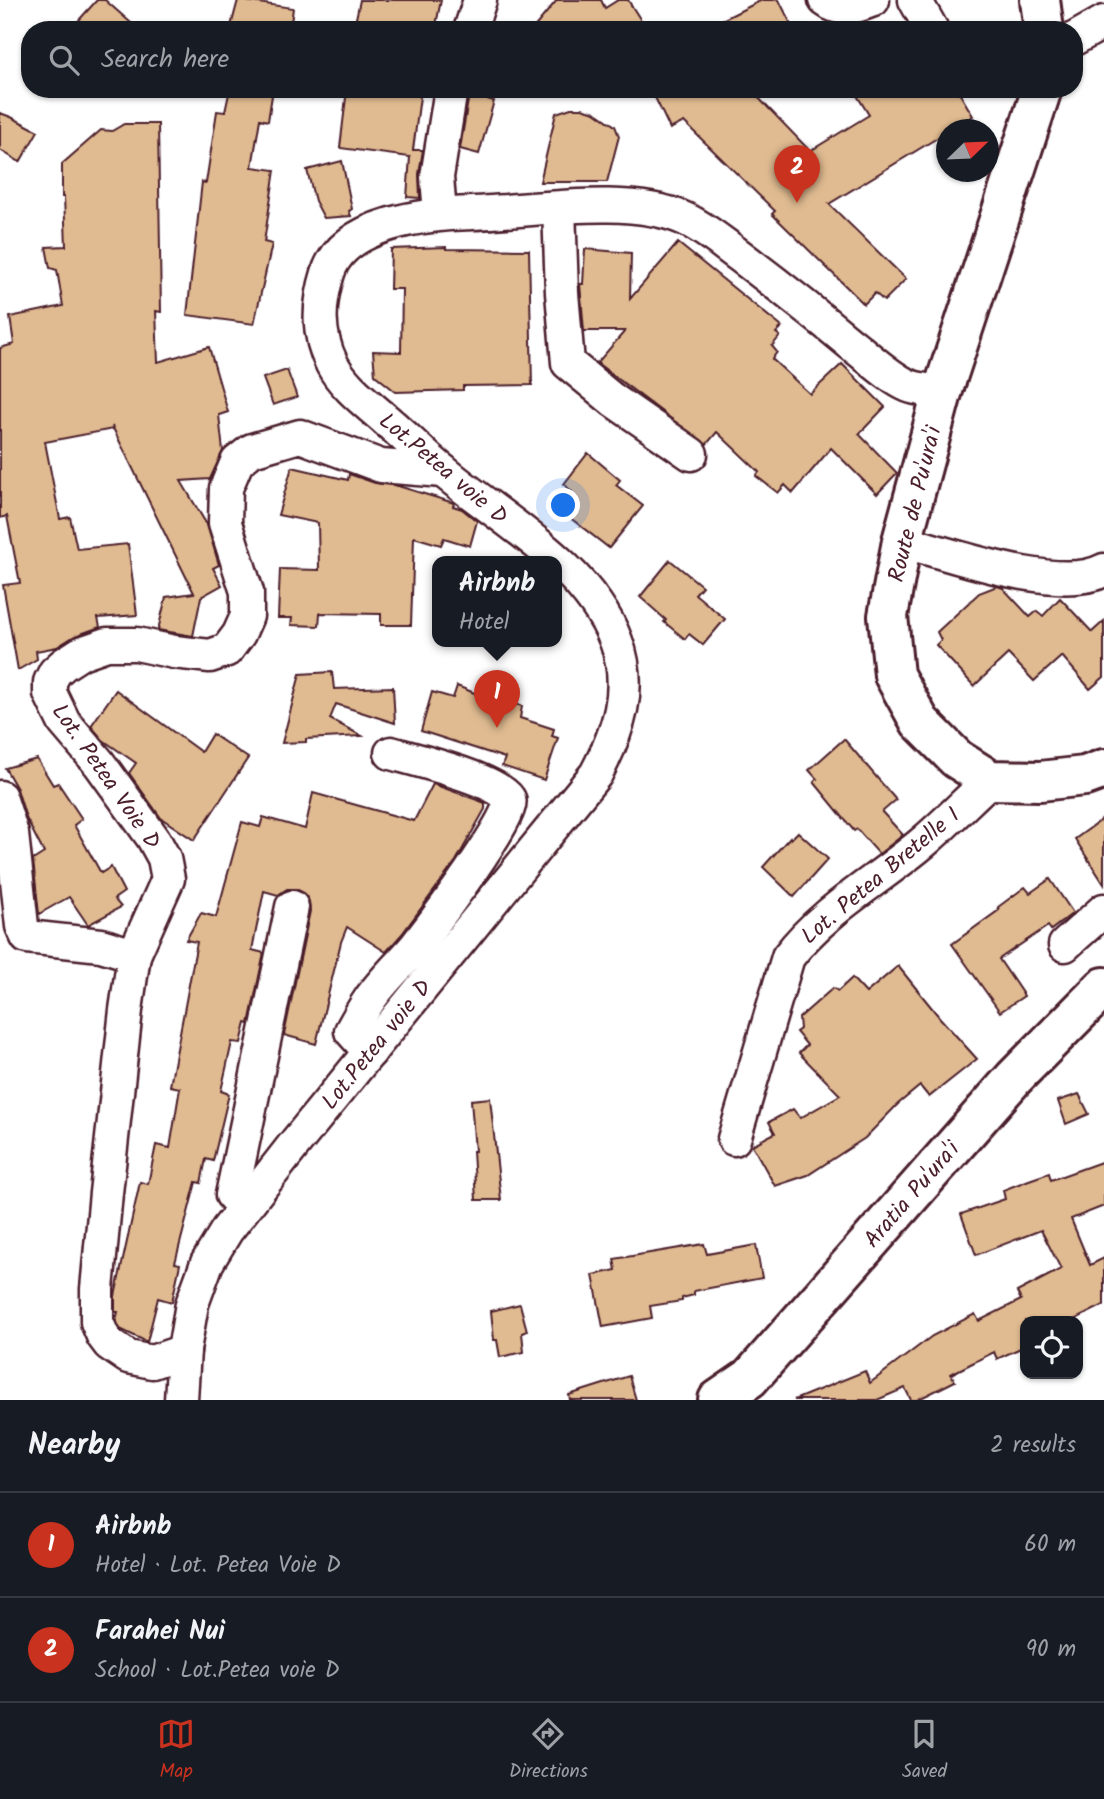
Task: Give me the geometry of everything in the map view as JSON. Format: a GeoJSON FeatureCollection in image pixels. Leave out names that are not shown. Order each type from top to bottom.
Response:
{"type":"FeatureCollection","features":[{"type":"Feature","properties":{"kind":"main road"},"geometry":{"type":"LineString","coordinates":[[1040,0],[1043,21]]}},
{"type":"Feature","properties":{"kind":"main road","name":"Route de Pu'ura'i"},"geometry":{"type":"LineString","coordinates":[[990,780],[957,759],[920,722],[894,675],[888,616],[902,541],[942,393],[1039,98]]}},
{"type":"Feature","properties":{"kind":"main road"},"geometry":{"type":"LineString","coordinates":[[990,780],[1040,781],[1085,776],[1104,769]]}},
{"type":"Feature","properties":{"kind":"main road","name":"Aratia Pu'ura'i"},"geometry":{"type":"LineString","coordinates":[[718,1400],[750,1378],[1014,1078],[1104,987]]}},
{"type":"Feature","properties":{"kind":"street"},"geometry":{"type":"LineString","coordinates":[[473,21],[480,0]]}},
{"type":"Feature","properties":{"kind":"street"},"geometry":{"type":"LineString","coordinates":[[825,0],[832,6],[850,9],[873,0]]}},
{"type":"Feature","properties":{"kind":"street"},"geometry":{"type":"LineString","coordinates":[[915,0],[927,21]]}},
{"type":"Feature","properties":{"kind":"street"},"geometry":{"type":"LineString","coordinates":[[1083,34],[1104,23]]}},
{"type":"Feature","properties":{"kind":"street"},"geometry":{"type":"LineString","coordinates":[[440,214],[437,177],[450,98]]}},
{"type":"Feature","properties":{"kind":"street"},"geometry":{"type":"LineString","coordinates":[[559,208],[568,363],[613,400],[691,454]]}},
{"type":"Feature","properties":{"kind":"street","name":"Lot.Petea voie D"},"geometry":{"type":"LineString","coordinates":[[551,556],[443,471],[352,390],[333,366],[322,339],[319,313],[331,263],[348,245],[369,232],[397,222],[440,214],[559,208],[654,209],[685,219],[707,232],[777,284],[877,365],[909,386],[942,393]]}},
{"type":"Feature","properties":{"kind":"street","name":"Lot. Petea Voie D"},"geometry":{"type":"LineString","coordinates":[[184,1351],[152,1362],[128,1357],[109,1344],[97,1322],[97,1289],[106,1193],[134,955],[168,879],[163,858],[153,838],[99,763],[64,722],[50,693],[50,682],[55,672],[81,653],[107,644],[137,644],[210,656],[227,650],[239,634],[247,616],[247,592],[225,523],[226,488],[237,462],[252,450],[300,436],[381,466],[443,471]]}},
{"type":"Feature","properties":{"kind":"street"},"geometry":{"type":"LineString","coordinates":[[902,541],[982,564],[1031,574],[1067,578],[1096,575],[1104,570]]}},
{"type":"Feature","properties":{"kind":"street","name":"Lot.Petea voie D"},"geometry":{"type":"LineString","coordinates":[[181,1400],[184,1351],[192,1304],[208,1263],[244,1208],[596,774],[612,743],[622,715],[624,668],[616,640],[600,608],[562,565]]}},
{"type":"Feature","properties":{"kind":"street"},"geometry":{"type":"LineString","coordinates":[[370,1052],[351,1031],[370,999],[415,946],[459,887],[504,821],[511,805],[510,800],[501,792],[458,771],[391,753]]}},
{"type":"Feature","properties":{"kind":"street","name":"Lot. Petea Bretelle I"},"geometry":{"type":"LineString","coordinates":[[734,1139],[788,957],[805,935],[927,839],[990,780]]}},
{"type":"Feature","properties":{"kind":"street"},"geometry":{"type":"LineString","coordinates":[[0,797],[12,834],[22,926],[27,937],[101,945],[134,955]]}},
{"type":"Feature","properties":{"kind":"street"},"geometry":{"type":"LineString","coordinates":[[244,1208],[232,1195],[292,907]]}},
{"type":"Feature","properties":{"kind":"street"},"geometry":{"type":"LineString","coordinates":[[1065,945],[1104,910]]}},
{"type":"Feature","properties":{"kind":"building"},"geometry":{"type":"Polygon","coordinates":[[[97,0],[105,0],[129,21],[80,21],[97,0]]]}},
{"type":"Feature","properties":{"kind":"building"},"geometry":{"type":"Polygon","coordinates":[[[238,0],[293,8],[291,21],[232,21],[238,0]]]}},
{"type":"Feature","properties":{"kind":"building"},"geometry":{"type":"Polygon","coordinates":[[[360,0],[441,0],[437,21],[355,21],[360,0]]]}},
{"type":"Feature","properties":{"kind":"building"},"geometry":{"type":"Polygon","coordinates":[[[557,0],[601,0],[605,8],[618,0],[628,0],[641,21],[540,21],[557,0]]]}},
{"type":"Feature","properties":{"kind":"building"},"geometry":{"type":"Polygon","coordinates":[[[762,0],[779,0],[790,21],[720,21],[762,0]]]}},
{"type":"Feature","properties":{"kind":"building"},"geometry":{"type":"Polygon","coordinates":[[[228,98],[272,98],[268,121],[260,119],[252,167],[275,170],[264,242],[272,244],[254,324],[187,315],[202,182],[206,183],[217,111],[225,112],[228,98]]]}},
{"type":"Feature","properties":{"kind":"building"},"geometry":{"type":"Polygon","coordinates":[[[346,98],[420,98],[413,150],[423,150],[419,174],[420,198],[407,197],[410,157],[340,148],[346,98]]]}},
{"type":"Feature","properties":{"kind":"building"},"geometry":{"type":"Polygon","coordinates":[[[468,98],[494,101],[479,154],[460,149],[468,98]]]}},
{"type":"Feature","properties":{"kind":"building"},"geometry":{"type":"Polygon","coordinates":[[[655,98],[759,98],[810,151],[869,115],[859,98],[962,98],[973,116],[968,119],[936,119],[936,139],[829,204],[906,279],[884,301],[875,293],[864,304],[772,214],[775,211],[684,122],[670,129],[655,98]]]}},
{"type":"Feature","properties":{"kind":"building"},"geometry":{"type":"Polygon","coordinates":[[[571,108],[595,112],[615,126],[619,136],[607,182],[540,182],[556,113],[571,108]]]}},
{"type":"Feature","properties":{"kind":"building"},"geometry":{"type":"Polygon","coordinates":[[[0,113],[38,131],[20,162],[0,150],[0,113]]]}},
{"type":"Feature","properties":{"kind":"building"},"geometry":{"type":"Polygon","coordinates":[[[124,124],[158,124],[161,312],[156,311],[158,362],[209,347],[228,412],[219,415],[223,451],[210,479],[181,481],[207,525],[219,565],[213,568],[222,585],[201,597],[193,636],[158,630],[166,597],[194,593],[112,426],[113,429],[45,442],[60,519],[70,517],[77,549],[128,544],[137,615],[98,618],[100,627],[75,636],[57,647],[36,651],[37,659],[18,670],[3,585],[20,583],[7,516],[0,518],[0,348],[14,344],[10,317],[63,306],[57,270],[50,268],[46,247],[66,246],[62,164],[101,130],[112,131],[124,124]]]}},
{"type":"Feature","properties":{"kind":"building"},"geometry":{"type":"Polygon","coordinates":[[[342,161],[352,209],[349,211],[351,216],[324,218],[315,201],[307,170],[342,161]]]}},
{"type":"Feature","properties":{"kind":"building"},"geometry":{"type":"Polygon","coordinates":[[[678,243],[782,327],[776,333],[780,336],[772,346],[777,352],[772,359],[810,394],[842,364],[885,407],[859,434],[897,473],[877,494],[831,448],[793,493],[785,485],[778,493],[756,476],[759,472],[717,432],[706,445],[597,363],[625,331],[584,331],[580,284],[583,284],[585,249],[631,253],[630,299],[678,243]]]}},
{"type":"Feature","properties":{"kind":"building"},"geometry":{"type":"Polygon","coordinates":[[[446,247],[529,250],[532,385],[463,386],[463,390],[396,392],[375,375],[373,351],[401,352],[402,289],[390,289],[391,249],[446,247]]]}},
{"type":"Feature","properties":{"kind":"building"},"geometry":{"type":"Polygon","coordinates":[[[287,370],[297,397],[273,405],[263,378],[287,370]]]}},
{"type":"Feature","properties":{"kind":"building"},"geometry":{"type":"Polygon","coordinates":[[[588,453],[620,480],[616,485],[643,506],[609,548],[560,510],[572,492],[564,484],[588,453]]]}},
{"type":"Feature","properties":{"kind":"building"},"geometry":{"type":"Polygon","coordinates":[[[292,467],[348,480],[349,474],[375,483],[398,486],[454,503],[453,506],[462,509],[477,521],[470,546],[444,538],[441,545],[414,537],[411,625],[381,625],[381,614],[320,613],[319,626],[291,625],[292,618],[278,618],[280,569],[319,570],[318,523],[278,515],[292,467]]]}},
{"type":"Feature","properties":{"kind":"building"},"geometry":{"type":"Polygon","coordinates":[[[670,560],[702,586],[695,594],[725,619],[703,645],[689,634],[685,639],[640,597],[670,560]]]}},
{"type":"Feature","properties":{"kind":"building"},"geometry":{"type":"Polygon","coordinates":[[[997,586],[1003,588],[1030,617],[1037,611],[1043,616],[1060,598],[1092,632],[1104,621],[1104,677],[1090,689],[1062,656],[1034,681],[1008,654],[974,686],[936,645],[941,640],[937,632],[979,593],[997,586]]]}},
{"type":"Feature","properties":{"kind":"building"},"geometry":{"type":"Polygon","coordinates":[[[332,672],[334,689],[393,687],[395,723],[336,704],[330,719],[362,736],[282,743],[300,674],[332,672]]]}},
{"type":"Feature","properties":{"kind":"building"},"geometry":{"type":"Polygon","coordinates":[[[457,686],[492,700],[493,698],[522,706],[520,718],[554,729],[552,736],[558,738],[544,780],[502,766],[505,758],[421,731],[432,692],[453,698],[457,686]]]}},
{"type":"Feature","properties":{"kind":"building"},"geometry":{"type":"Polygon","coordinates":[[[116,690],[201,752],[212,734],[248,758],[194,840],[161,818],[129,773],[136,763],[103,740],[91,726],[116,690]]]}},
{"type":"Feature","properties":{"kind":"building"},"geometry":{"type":"Polygon","coordinates":[[[844,739],[896,800],[882,812],[903,835],[879,854],[857,829],[854,831],[814,782],[817,779],[809,770],[844,739]]]}},
{"type":"Feature","properties":{"kind":"building"},"geometry":{"type":"Polygon","coordinates":[[[37,759],[53,785],[58,783],[82,819],[74,825],[101,873],[111,867],[124,892],[114,899],[121,907],[88,925],[69,897],[39,914],[33,860],[44,853],[26,818],[17,789],[5,768],[37,759]]]}},
{"type":"Feature","properties":{"kind":"building"},"geometry":{"type":"Polygon","coordinates":[[[433,784],[485,803],[485,809],[456,861],[386,952],[347,927],[316,1044],[284,1035],[310,911],[309,901],[304,893],[296,889],[287,889],[278,895],[264,891],[252,950],[264,953],[249,1024],[246,1023],[241,1043],[232,1042],[221,1091],[229,1094],[213,1161],[206,1159],[201,1183],[196,1182],[175,1263],[180,1264],[172,1302],[158,1298],[147,1342],[120,1329],[116,1320],[118,1312],[115,1312],[115,1296],[140,1182],[148,1184],[156,1145],[170,1148],[180,1088],[170,1086],[197,942],[186,940],[201,913],[216,917],[242,822],[260,827],[263,817],[305,829],[313,793],[414,821],[433,784]]]}},
{"type":"Feature","properties":{"kind":"building"},"geometry":{"type":"Polygon","coordinates":[[[1104,818],[1104,884],[1075,839],[1104,818]]]}},
{"type":"Feature","properties":{"kind":"building"},"geometry":{"type":"Polygon","coordinates":[[[798,832],[828,859],[794,897],[763,867],[790,837],[791,839],[798,832]]]}},
{"type":"Feature","properties":{"kind":"building"},"geometry":{"type":"Polygon","coordinates":[[[1050,879],[1073,913],[1051,930],[1048,926],[999,959],[1024,996],[1000,1012],[952,944],[999,910],[998,907],[1025,887],[1030,893],[1050,879]]]}},
{"type":"Feature","properties":{"kind":"building"},"geometry":{"type":"Polygon","coordinates":[[[898,966],[977,1059],[929,1097],[920,1086],[865,1138],[808,1175],[775,1186],[752,1145],[775,1133],[769,1122],[793,1109],[800,1118],[840,1095],[799,1053],[807,1045],[796,1032],[800,1029],[799,1018],[833,988],[838,991],[852,978],[866,993],[898,966]]]}},
{"type":"Feature","properties":{"kind":"building"},"geometry":{"type":"Polygon","coordinates":[[[1079,1094],[1089,1114],[1066,1124],[1058,1101],[1079,1094]]]}},
{"type":"Feature","properties":{"kind":"building"},"geometry":{"type":"Polygon","coordinates":[[[490,1098],[501,1200],[476,1200],[471,1100],[490,1098]]]}},
{"type":"Feature","properties":{"kind":"building"},"geometry":{"type":"Polygon","coordinates":[[[1104,1161],[1104,1206],[1071,1219],[1090,1265],[1104,1258],[1104,1305],[1082,1316],[1020,1316],[1020,1348],[997,1359],[994,1352],[951,1374],[955,1381],[917,1400],[911,1400],[905,1388],[877,1400],[794,1400],[865,1371],[870,1383],[932,1336],[975,1314],[979,1321],[1021,1300],[1017,1292],[1061,1269],[1041,1230],[976,1255],[961,1214],[1005,1199],[1003,1190],[1029,1180],[1049,1173],[1051,1180],[1104,1161]]]}},
{"type":"Feature","properties":{"kind":"building"},"geometry":{"type":"Polygon","coordinates":[[[704,1244],[707,1254],[756,1245],[762,1278],[694,1291],[694,1295],[682,1298],[682,1301],[650,1306],[652,1318],[603,1327],[593,1275],[616,1270],[614,1259],[704,1244]]]}},
{"type":"Feature","properties":{"kind":"building"},"geometry":{"type":"Polygon","coordinates":[[[520,1304],[527,1331],[522,1333],[524,1352],[500,1357],[497,1340],[494,1340],[491,1311],[520,1304]]]}},
{"type":"Feature","properties":{"kind":"building"},"geometry":{"type":"Polygon","coordinates":[[[629,1376],[636,1400],[570,1400],[569,1395],[629,1376]]]}},
{"type":"Feature","properties":{"kind":"place","name":"Farahei Nui"},"geometry":{"type":"Point","coordinates":[797,203]}},
{"type":"Feature","properties":{"kind":"place","name":"Airbnb"},"geometry":{"type":"Point","coordinates":[497,728]}}]}
